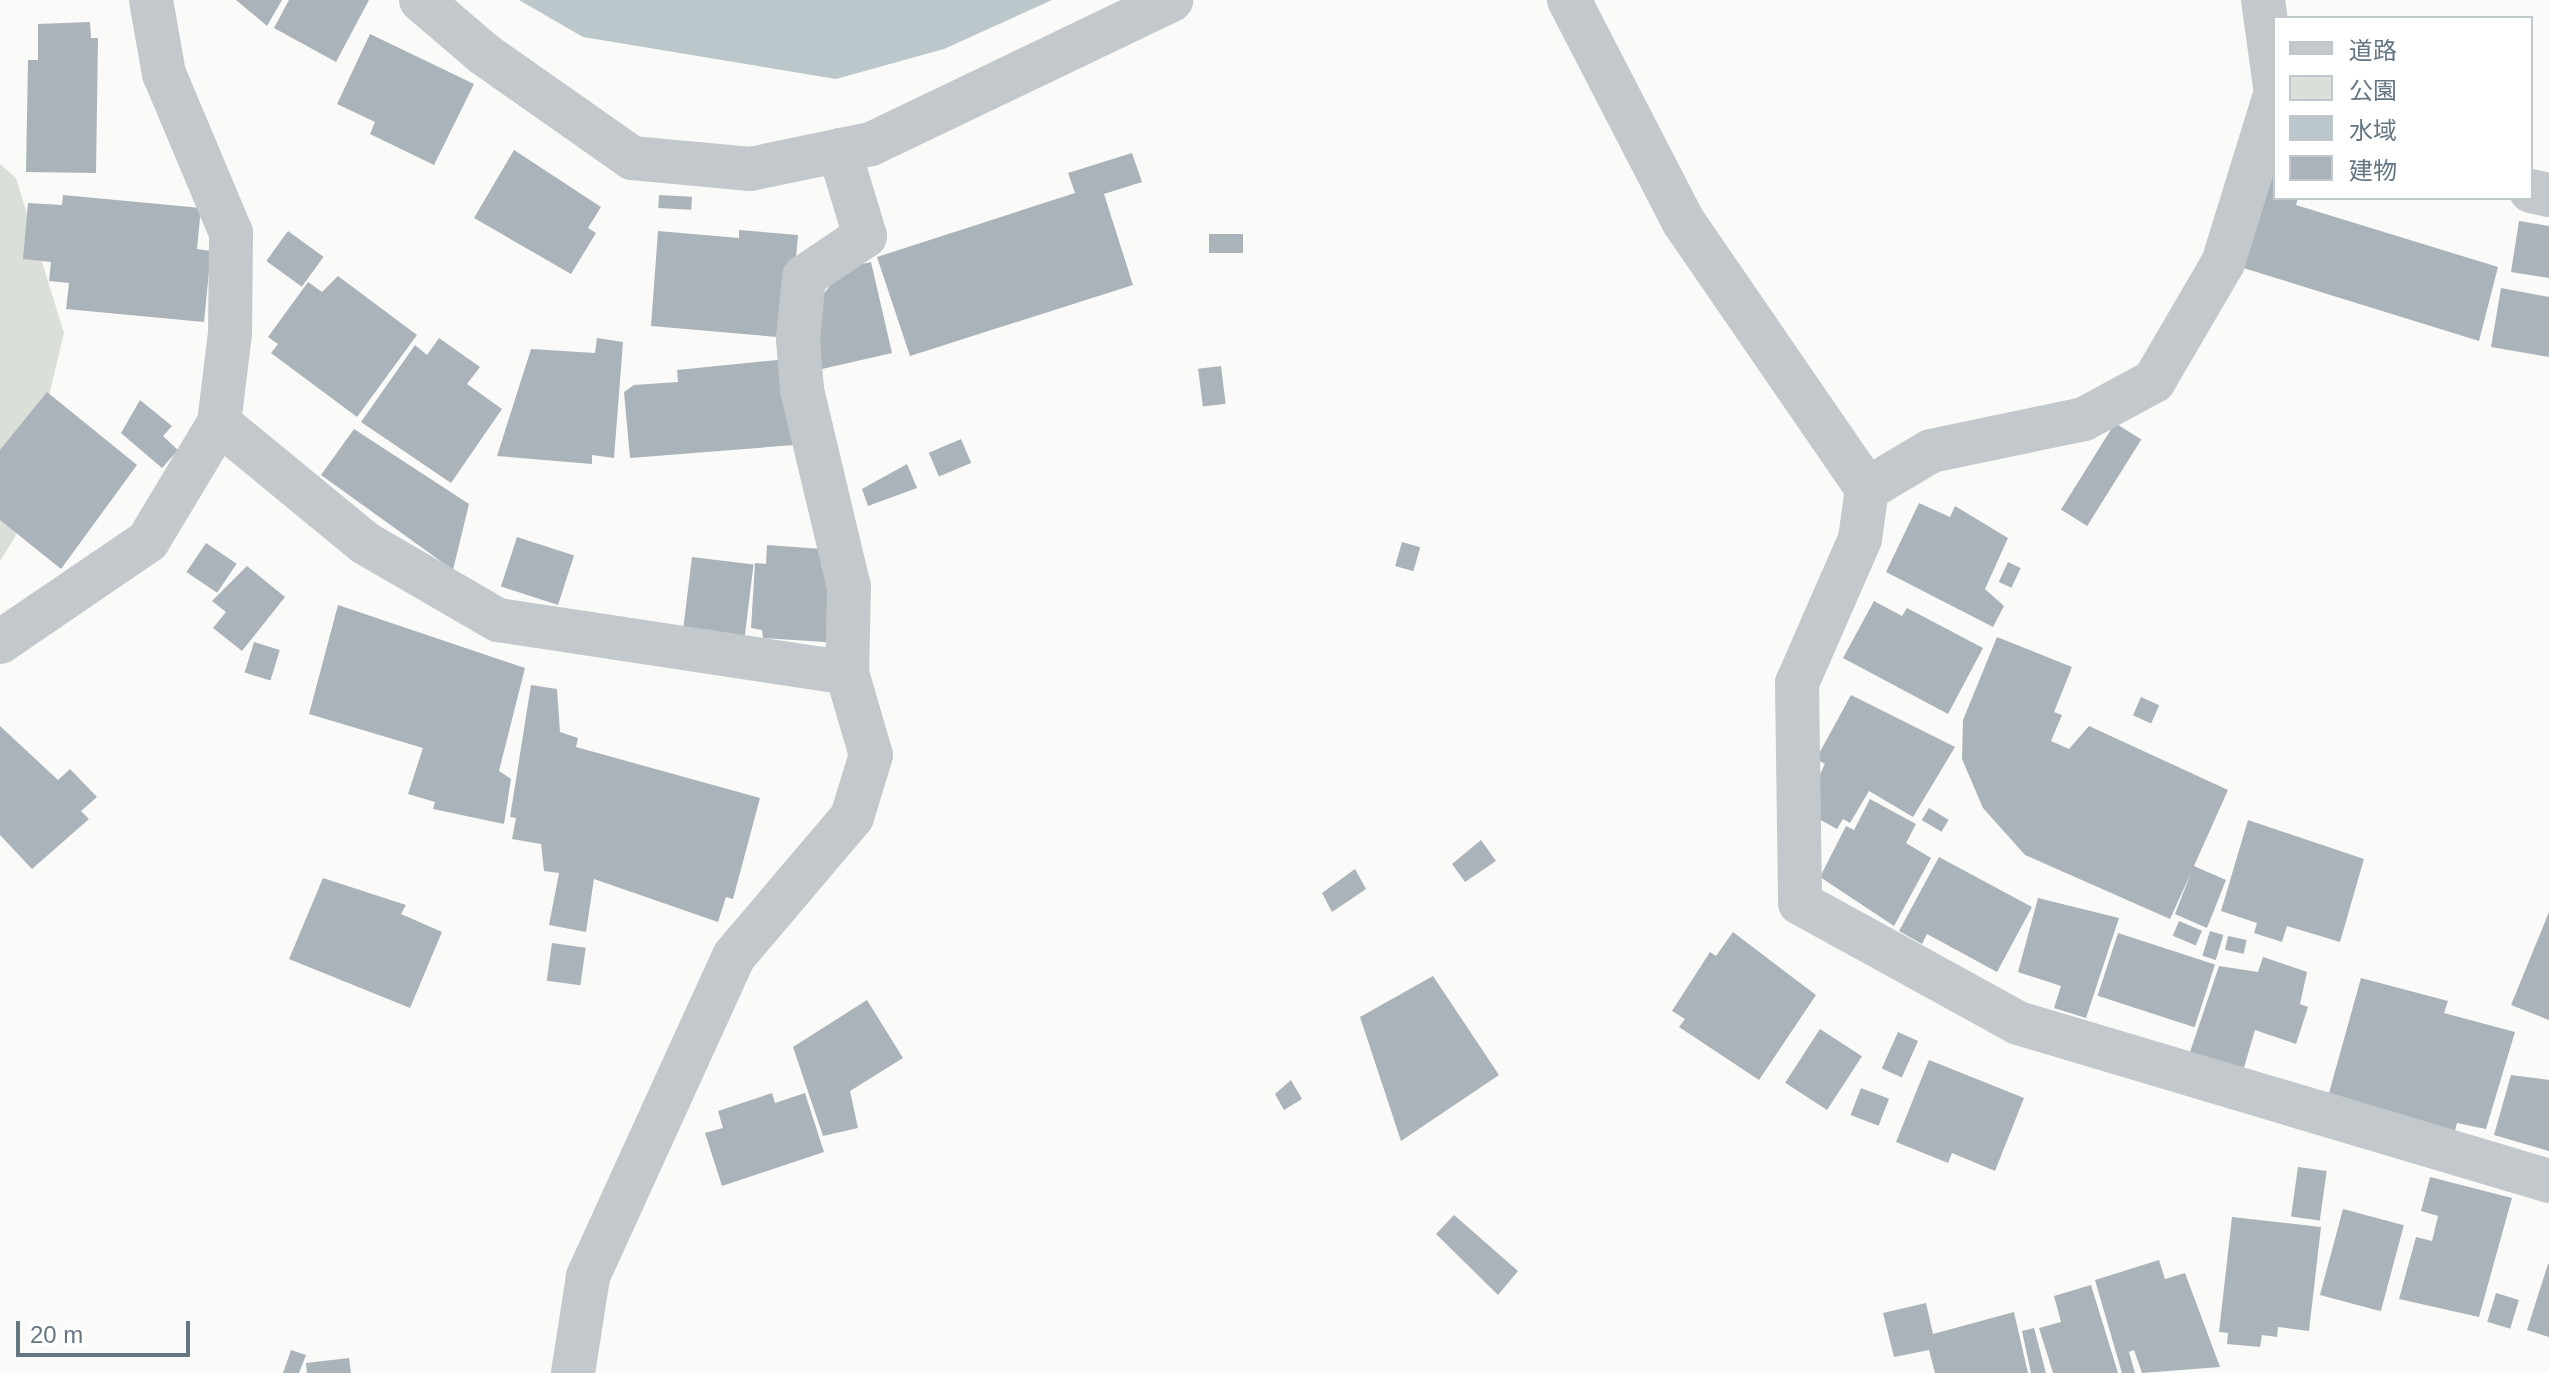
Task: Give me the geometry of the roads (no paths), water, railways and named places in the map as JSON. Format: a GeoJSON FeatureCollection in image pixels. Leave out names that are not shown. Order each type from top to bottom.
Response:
{"type":"FeatureCollection","features":[{"type":"Feature","properties":{"kind":"street"},"geometry":{"type":"LineString","coordinates":[[0,642],[148,541],[219,423],[230,334],[231,233],[164,74],[151,0]]}},
{"type":"Feature","properties":{"kind":"street"},"geometry":{"type":"LineString","coordinates":[[421,0],[484,54],[632,158],[750,169],[871,144],[1171,0]]}},
{"type":"Feature","properties":{"kind":"street"},"geometry":{"type":"LineString","coordinates":[[1569,0],[1683,221],[1867,489],[1860,539],[1797,683],[1800,903],[2018,1023],[2549,1181]]}},
{"type":"Feature","properties":{"kind":"street"},"geometry":{"type":"LineString","coordinates":[[2263,0],[2273,72]]}},
{"type":"Feature","properties":{"kind":"street"},"geometry":{"type":"LineString","coordinates":[[1867,489],[1931,451],[2084,419],[2154,381],[2223,263],[2273,101]]}},
{"type":"Feature","properties":{"kind":"street"},"geometry":{"type":"LineString","coordinates":[[573,1373],[588,1277],[734,956],[852,817],[871,755],[847,673],[849,587],[802,390],[798,339],[804,277],[865,236],[839,150]]}},
{"type":"Feature","properties":{"kind":"street"},"geometry":{"type":"LineString","coordinates":[[219,423],[365,543],[498,620],[847,673]]}},
{"type":"Feature","properties":{"kind":"water"},"geometry":{"type":"Polygon","coordinates":[[[519,0],[1052,0],[944,49],[836,79],[583,37],[519,0]]]}}]}
